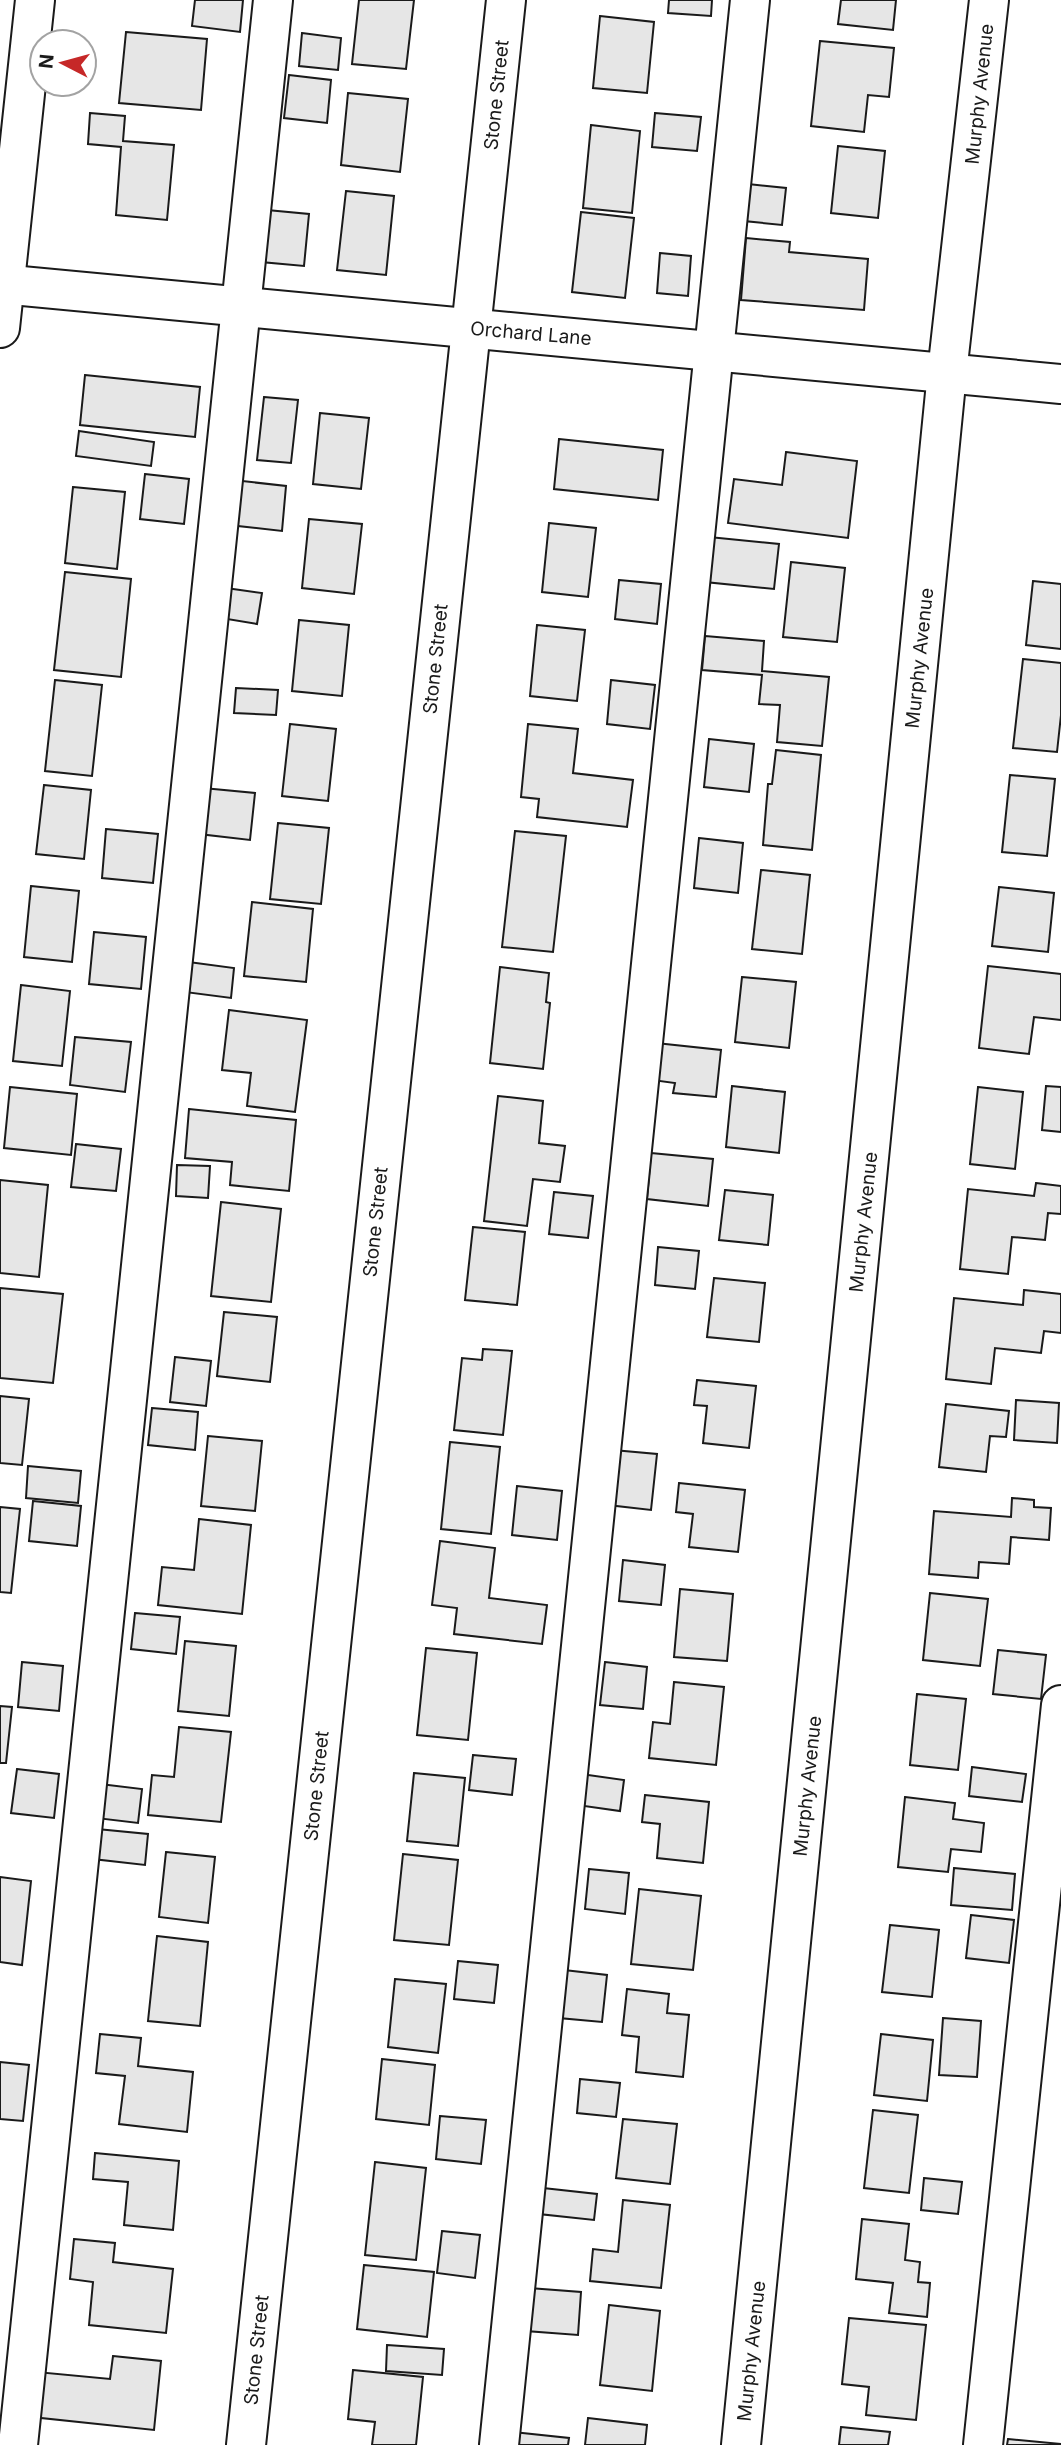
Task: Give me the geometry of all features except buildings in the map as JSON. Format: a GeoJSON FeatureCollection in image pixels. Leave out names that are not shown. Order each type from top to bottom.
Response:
{"type":"FeatureCollection","features":[{"type":"Feature","properties":{"kind":"street"},"geometry":{"type":"LineString","coordinates":[[0,328],[2,284],[34,0]]}},
{"type":"Feature","properties":{"kind":"street"},"geometry":{"type":"LineString","coordinates":[[18,2445],[273,0]]}},
{"type":"Feature","properties":{"kind":"street","name":"Stone Street"},"geometry":{"type":"LineString","coordinates":[[246,2445],[506,0]]}},
{"type":"Feature","properties":{"kind":"street"},"geometry":{"type":"LineString","coordinates":[[499,2445],[750,0]]}},
{"type":"Feature","properties":{"kind":"street","name":"Murphy Avenue"},"geometry":{"type":"LineString","coordinates":[[741,2445],[947,373],[989,0]]}},
{"type":"Feature","properties":{"kind":"street","name":"Orchard Lane"},"geometry":{"type":"LineString","coordinates":[[2,284],[1061,384]]}},
{"type":"Feature","properties":{"kind":"street"},"geometry":{"type":"LineString","coordinates":[[983,2445],[1061,1705]]}}]}
